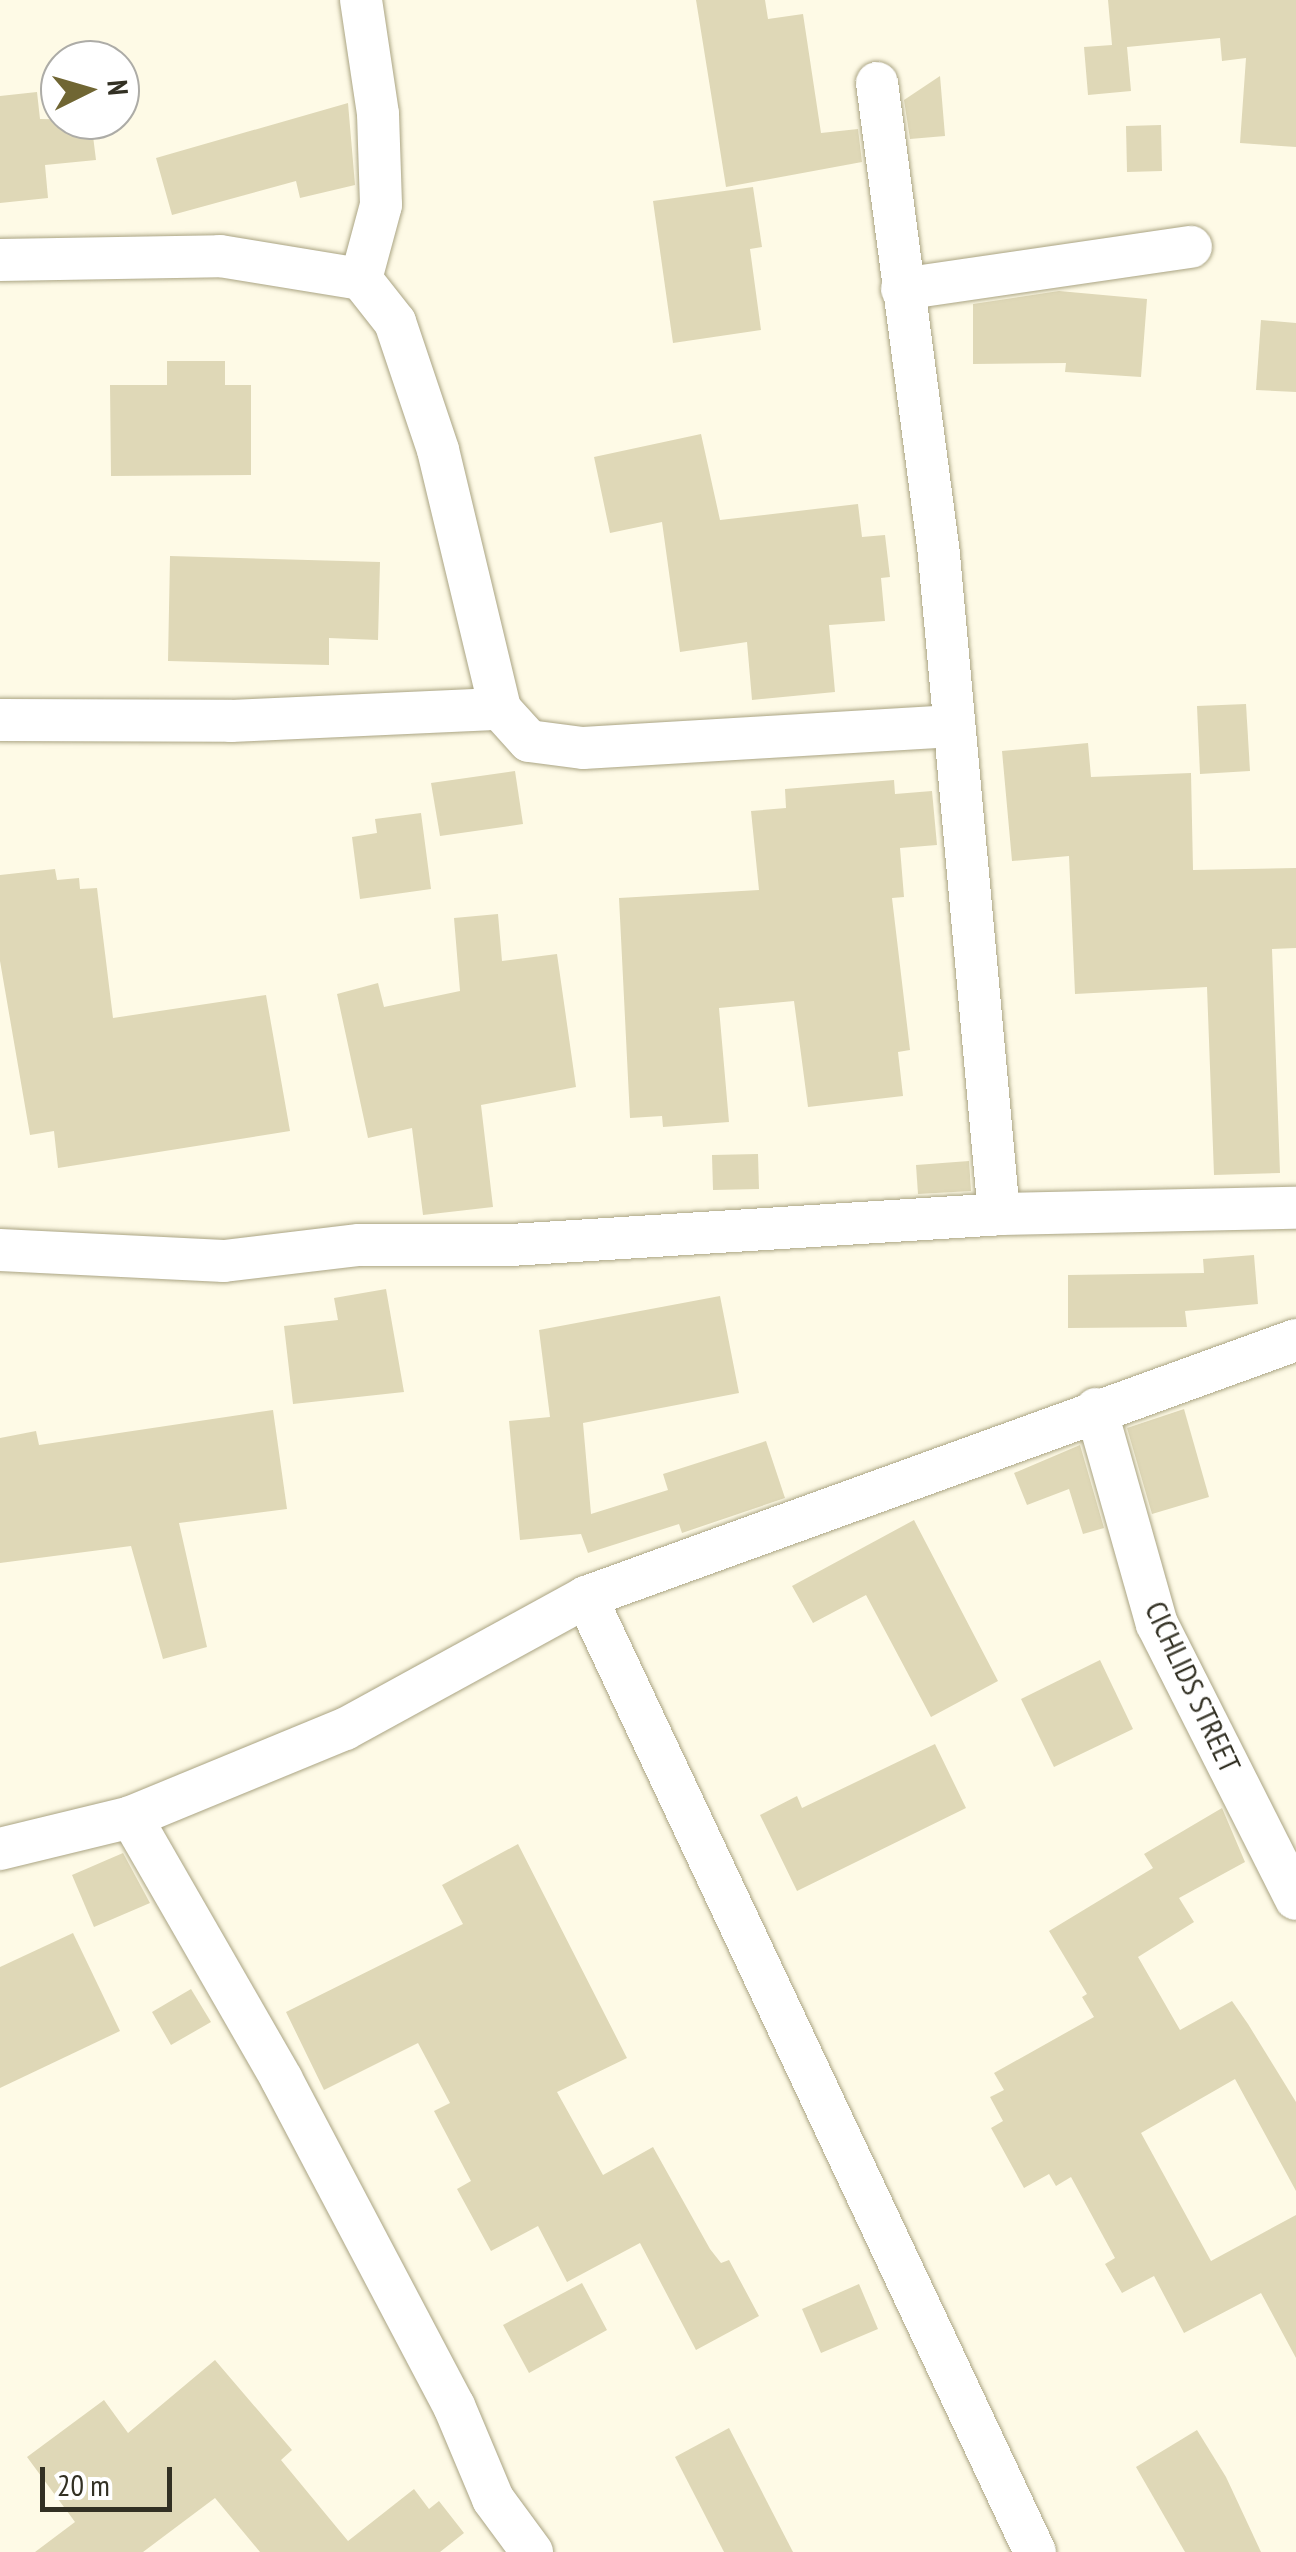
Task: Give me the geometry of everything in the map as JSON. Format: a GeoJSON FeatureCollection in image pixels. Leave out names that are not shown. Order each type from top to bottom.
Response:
{"type":"FeatureCollection","features":[{"type":"Feature","properties":{"kind":"street"},"geometry":{"type":"LineString","coordinates":[[360,0],[378,114],[381,205],[361,279]]}},
{"type":"Feature","properties":{"kind":"street"},"geometry":{"type":"LineString","coordinates":[[877,82],[927,452],[998,1214]]}},
{"type":"Feature","properties":{"kind":"street"},"geometry":{"type":"LineString","coordinates":[[902,288],[1191,247]]}},
{"type":"Feature","properties":{"kind":"street"},"geometry":{"type":"LineString","coordinates":[[0,260],[220,256],[361,279],[396,322],[438,450],[500,709],[529,741],[583,748],[953,726]]}},
{"type":"Feature","properties":{"kind":"street"},"geometry":{"type":"LineString","coordinates":[[0,720],[231,722],[500,709]]}},
{"type":"Feature","properties":{"kind":"street"},"geometry":{"type":"LineString","coordinates":[[0,1250],[224,1260],[359,1245],[511,1245],[998,1214],[1296,1208]]}},
{"type":"Feature","properties":{"kind":"street"},"geometry":{"type":"LineString","coordinates":[[0,1848],[130,1817],[346,1728],[586,1597],[1096,1409],[1296,1340]]}},
{"type":"Feature","properties":{"kind":"street","name":"CICHLIDS STREET"},"geometry":{"type":"LineString","coordinates":[[1096,1409],[1157,1624],[1296,1900]]}},
{"type":"Feature","properties":{"kind":"street"},"geometry":{"type":"LineString","coordinates":[[586,1597],[1035,2552]]}},
{"type":"Feature","properties":{"kind":"street"},"geometry":{"type":"LineString","coordinates":[[130,1817],[282,2080],[454,2406],[494,2499],[532,2552]]}},
{"type":"Feature","properties":{"kind":"building"},"geometry":{"type":"Polygon","coordinates":[[[696,0],[765,0],[768,19],[803,14],[821,133],[858,129],[862,162],[726,187],[696,0]]]}},
{"type":"Feature","properties":{"kind":"building"},"geometry":{"type":"Polygon","coordinates":[[[1108,0],[1296,0],[1296,147],[1240,143],[1246,58],[1222,61],[1220,38],[1127,47],[1131,91],[1088,95],[1084,47],[1112,45],[1108,0]]]}},
{"type":"Feature","properties":{"kind":"building"},"geometry":{"type":"Polygon","coordinates":[[[940,76],[945,136],[910,139],[904,100],[940,76]]]}},
{"type":"Feature","properties":{"kind":"building"},"geometry":{"type":"Polygon","coordinates":[[[37,92],[40,140],[94,140],[96,160],[45,165],[48,198],[0,203],[0,96],[37,92]]]}},
{"type":"Feature","properties":{"kind":"building"},"geometry":{"type":"Polygon","coordinates":[[[348,103],[355,185],[300,198],[296,181],[172,215],[156,158],[348,103]]]}},
{"type":"Feature","properties":{"kind":"building"},"geometry":{"type":"Polygon","coordinates":[[[1161,125],[1162,171],[1127,172],[1126,126],[1161,125]]]}},
{"type":"Feature","properties":{"kind":"building"},"geometry":{"type":"Polygon","coordinates":[[[753,187],[762,247],[750,249],[761,330],[673,343],[653,201],[753,187]]]}},
{"type":"Feature","properties":{"kind":"building"},"geometry":{"type":"Polygon","coordinates":[[[1059,291],[1147,299],[1141,377],[1065,372],[1066,363],[973,364],[973,304],[1059,291]]]}},
{"type":"Feature","properties":{"kind":"building"},"geometry":{"type":"Polygon","coordinates":[[[1261,320],[1296,323],[1296,392],[1256,390],[1261,320]]]}},
{"type":"Feature","properties":{"kind":"building"},"geometry":{"type":"Polygon","coordinates":[[[167,361],[225,361],[225,385],[251,385],[251,475],[111,476],[110,385],[167,385],[167,361]]]}},
{"type":"Feature","properties":{"kind":"building"},"geometry":{"type":"Polygon","coordinates":[[[701,434],[720,520],[858,504],[862,537],[885,535],[890,577],[881,578],[885,621],[829,625],[835,692],[752,700],[747,642],[680,652],[662,522],[610,533],[594,457],[701,434]]]}},
{"type":"Feature","properties":{"kind":"building"},"geometry":{"type":"Polygon","coordinates":[[[170,556],[380,562],[378,640],[329,638],[329,665],[168,661],[170,556]]]}},
{"type":"Feature","properties":{"kind":"building"},"geometry":{"type":"Polygon","coordinates":[[[1246,704],[1250,771],[1200,774],[1197,706],[1246,704]]]}},
{"type":"Feature","properties":{"kind":"building"},"geometry":{"type":"Polygon","coordinates":[[[1088,743],[1091,777],[1191,773],[1193,870],[1296,868],[1296,948],[1272,949],[1280,1173],[1214,1175],[1207,987],[1075,994],[1069,856],[1012,861],[1002,751],[1088,743]]]}},
{"type":"Feature","properties":{"kind":"building"},"geometry":{"type":"Polygon","coordinates":[[[515,771],[523,824],[440,836],[431,783],[515,771]]]}},
{"type":"Feature","properties":{"kind":"building"},"geometry":{"type":"Polygon","coordinates":[[[894,780],[895,794],[932,791],[937,845],[900,848],[904,897],[892,898],[910,1050],[898,1052],[903,1096],[808,1107],[794,1001],[719,1008],[729,1122],[663,1127],[662,1116],[630,1118],[619,898],[759,890],[751,811],[786,808],[785,789],[894,780]]]}},
{"type":"Feature","properties":{"kind":"building"},"geometry":{"type":"Polygon","coordinates":[[[421,813],[431,889],[360,899],[352,837],[377,833],[375,819],[421,813]]]}},
{"type":"Feature","properties":{"kind":"building"},"geometry":{"type":"Polygon","coordinates":[[[55,869],[57,880],[79,878],[80,889],[97,888],[113,1018],[266,995],[290,1131],[58,1168],[54,1131],[30,1135],[0,961],[0,875],[55,869]]]}},
{"type":"Feature","properties":{"kind":"building"},"geometry":{"type":"Polygon","coordinates":[[[498,914],[502,961],[557,954],[576,1087],[481,1105],[493,1207],[423,1215],[412,1128],[368,1138],[337,994],[378,983],[384,1007],[460,991],[454,918],[498,914]]]}},
{"type":"Feature","properties":{"kind":"building"},"geometry":{"type":"Polygon","coordinates":[[[758,1154],[759,1189],[713,1190],[712,1155],[758,1154]]]}},
{"type":"Feature","properties":{"kind":"building"},"geometry":{"type":"Polygon","coordinates":[[[969,1161],[971,1191],[918,1194],[916,1165],[969,1161]]]}},
{"type":"Feature","properties":{"kind":"building"},"geometry":{"type":"Polygon","coordinates":[[[1254,1255],[1258,1304],[1185,1311],[1187,1327],[1068,1328],[1068,1275],[1204,1273],[1203,1259],[1254,1255]]]}},
{"type":"Feature","properties":{"kind":"building"},"geometry":{"type":"Polygon","coordinates":[[[386,1289],[404,1392],[293,1404],[284,1326],[338,1320],[334,1298],[386,1289]]]}},
{"type":"Feature","properties":{"kind":"building"},"geometry":{"type":"Polygon","coordinates":[[[720,1296],[739,1393],[583,1423],[591,1514],[668,1490],[663,1474],[766,1441],[785,1498],[682,1533],[679,1524],[588,1553],[581,1534],[520,1540],[509,1421],[550,1417],[539,1330],[720,1296]]]}},
{"type":"Feature","properties":{"kind":"building"},"geometry":{"type":"Polygon","coordinates":[[[1184,1409],[1209,1497],[1152,1514],[1127,1428],[1184,1409]]]}},
{"type":"Feature","properties":{"kind":"building"},"geometry":{"type":"Polygon","coordinates":[[[273,1410],[287,1509],[179,1523],[207,1647],[163,1659],[131,1546],[0,1563],[0,1438],[36,1431],[39,1445],[273,1410]]]}},
{"type":"Feature","properties":{"kind":"building"},"geometry":{"type":"Polygon","coordinates":[[[1080,1445],[1104,1528],[1083,1534],[1069,1489],[1027,1505],[1014,1473],[1080,1445]]]}},
{"type":"Feature","properties":{"kind":"building"},"geometry":{"type":"Polygon","coordinates":[[[914,1520],[998,1681],[931,1717],[866,1595],[813,1623],[792,1586],[914,1520]]]}},
{"type":"Feature","properties":{"kind":"building"},"geometry":{"type":"Polygon","coordinates":[[[1100,1660],[1133,1729],[1054,1767],[1021,1699],[1100,1660]]]}},
{"type":"Feature","properties":{"kind":"building"},"geometry":{"type":"Polygon","coordinates":[[[935,1744],[966,1808],[797,1891],[760,1815],[797,1796],[802,1808],[935,1744]]]}},
{"type":"Feature","properties":{"kind":"building"},"geometry":{"type":"Polygon","coordinates":[[[1222,1808],[1245,1862],[1179,1898],[1194,1922],[1138,1957],[1180,2030],[1232,2001],[1248,2024],[1296,2102],[1296,2191],[1235,2079],[1141,2133],[1211,2261],[1296,2215],[1296,2358],[1261,2293],[1184,2333],[1154,2276],[1122,2293],[1105,2264],[1115,2258],[1071,2177],[1056,2186],[1049,2174],[1024,2188],[991,2128],[1003,2121],[990,2097],[1004,2090],[994,2073],[1094,2017],[1082,1997],[1087,1994],[1049,1931],[1153,1868],[1144,1854],[1222,1808]]]}},
{"type":"Feature","properties":{"kind":"building"},"geometry":{"type":"Polygon","coordinates":[[[518,1844],[627,2058],[557,2092],[603,2175],[653,2147],[710,2249],[721,2263],[729,2260],[759,2316],[696,2350],[640,2243],[567,2282],[538,2226],[491,2251],[457,2189],[471,2181],[434,2111],[450,2103],[418,2043],[324,2090],[286,2012],[463,1924],[442,1885],[518,1844]]]}},
{"type":"Feature","properties":{"kind":"building"},"geometry":{"type":"Polygon","coordinates":[[[123,1853],[150,1903],[94,1927],[72,1875],[123,1853]]]}},
{"type":"Feature","properties":{"kind":"building"},"geometry":{"type":"Polygon","coordinates":[[[73,1933],[120,2031],[0,2088],[0,1967],[73,1933]]]}},
{"type":"Feature","properties":{"kind":"building"},"geometry":{"type":"Polygon","coordinates":[[[191,1989],[211,2022],[171,2045],[152,2012],[191,1989]]]}},
{"type":"Feature","properties":{"kind":"building"},"geometry":{"type":"Polygon","coordinates":[[[582,2283],[607,2330],[529,2373],[503,2325],[582,2283]]]}},
{"type":"Feature","properties":{"kind":"building"},"geometry":{"type":"Polygon","coordinates":[[[859,2284],[878,2329],[821,2353],[802,2309],[859,2284]]]}},
{"type":"Feature","properties":{"kind":"building"},"geometry":{"type":"Polygon","coordinates":[[[215,2360],[292,2450],[281,2460],[348,2541],[414,2489],[429,2509],[439,2501],[464,2533],[440,2552],[260,2552],[215,2498],[143,2552],[35,2552],[75,2522],[27,2457],[104,2400],[128,2433],[215,2360]]]}},
{"type":"Feature","properties":{"kind":"building"},"geometry":{"type":"Polygon","coordinates":[[[729,2428],[793,2552],[724,2552],[675,2457],[729,2428]]]}},
{"type":"Feature","properties":{"kind":"building"},"geometry":{"type":"Polygon","coordinates":[[[1197,2430],[1226,2477],[1261,2552],[1185,2552],[1136,2467],[1197,2430]]]}}]}
